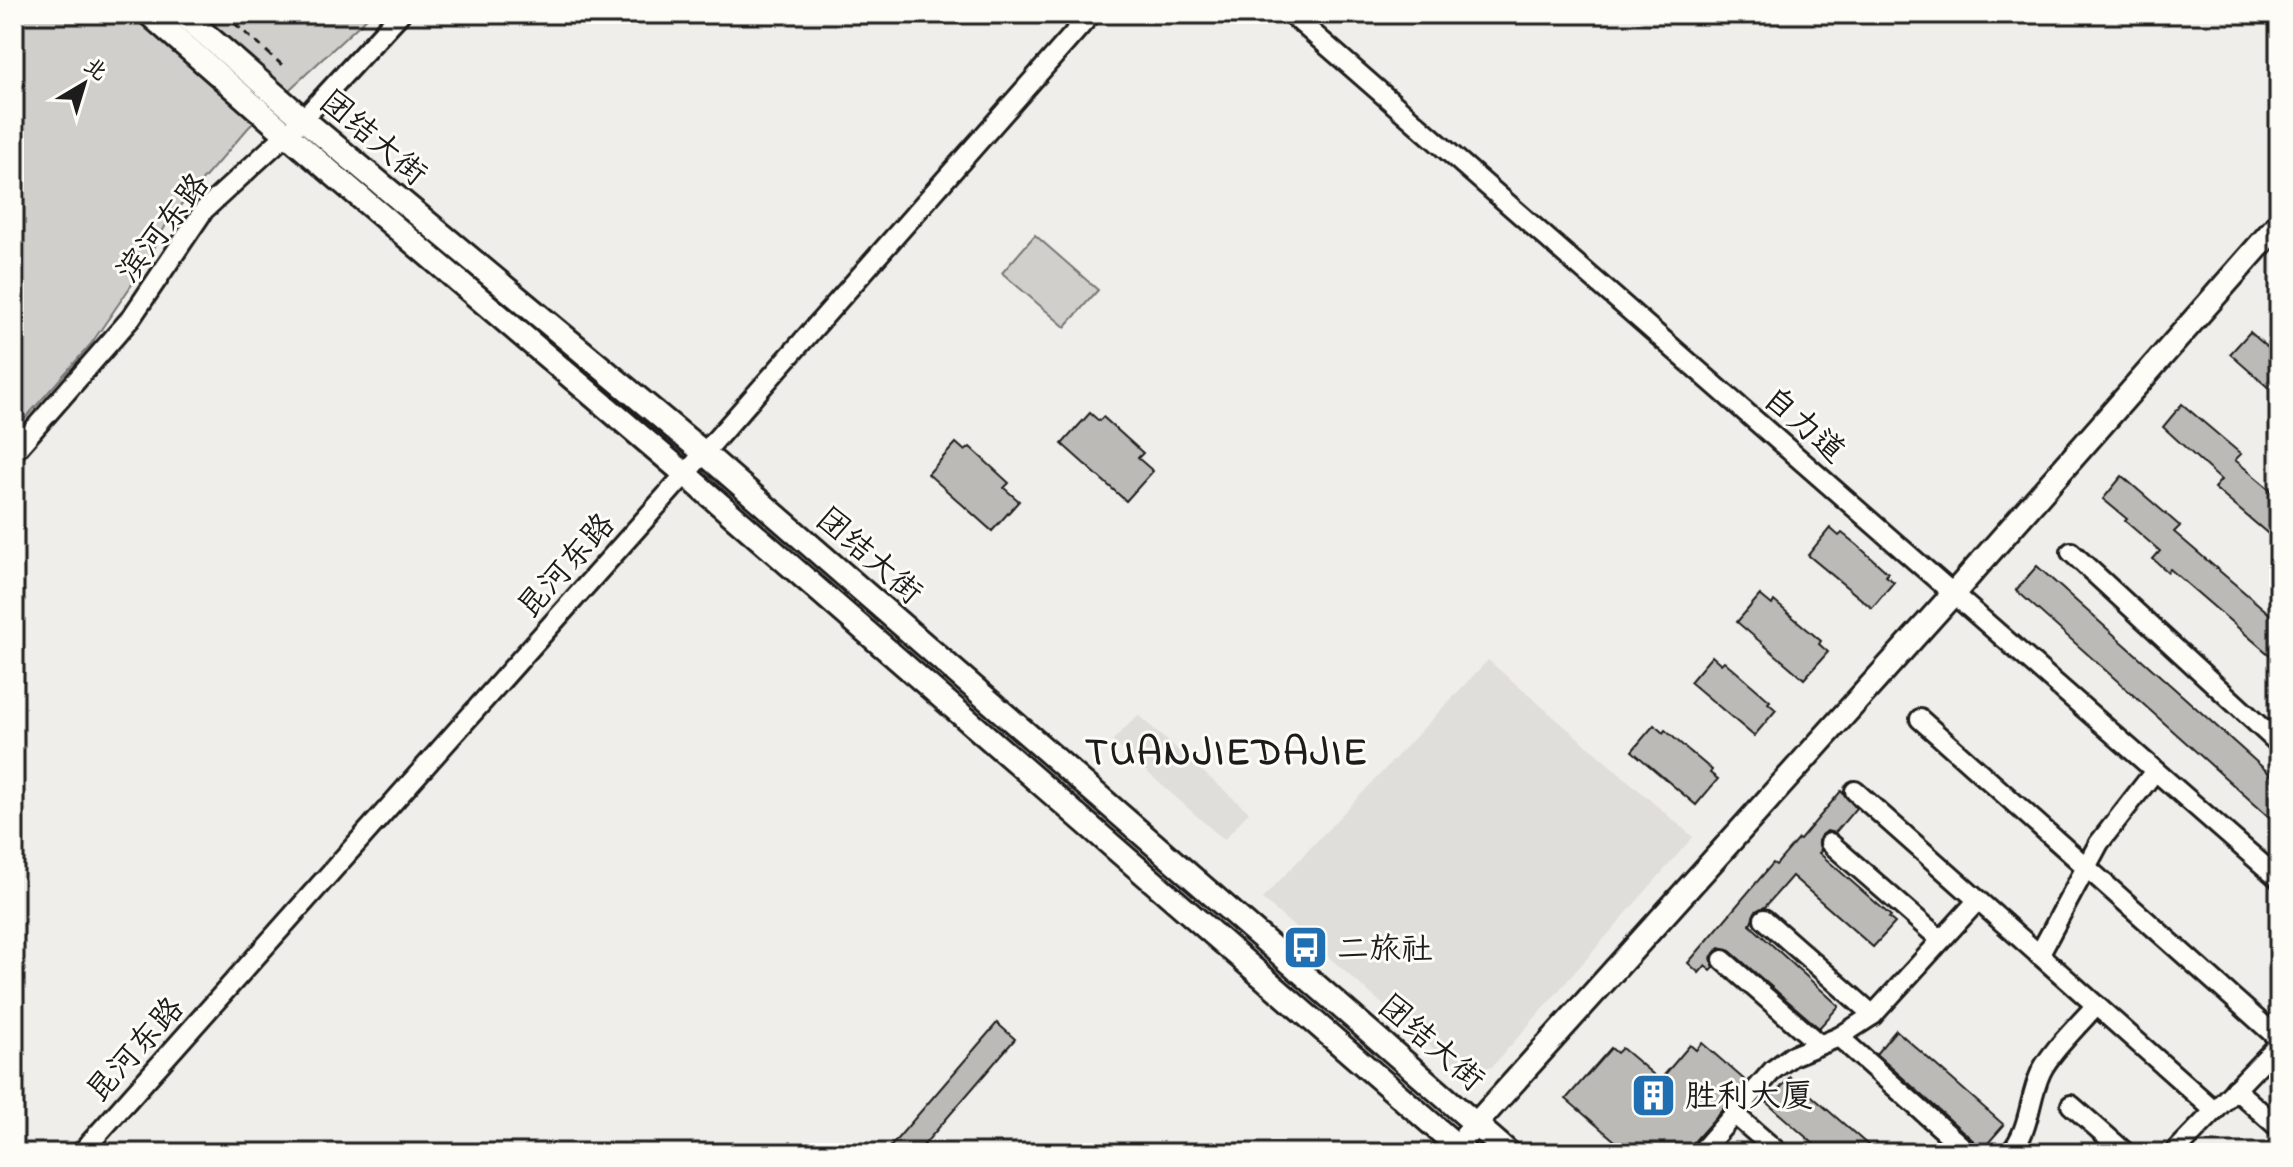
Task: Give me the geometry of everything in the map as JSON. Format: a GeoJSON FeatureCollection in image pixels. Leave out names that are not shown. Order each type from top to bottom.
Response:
{"type":"FeatureCollection","features":[{"type":"Feature","properties":{"kind":"main road","name":"团结大街"},"geometry":{"type":"LineString","coordinates":[[149,14],[704,453],[1509,1153]]}},
{"type":"Feature","properties":{"kind":"main road","name":"团结大街"},"geometry":{"type":"LineString","coordinates":[[182,14],[294,127],[1458,1151]]}},
{"type":"Feature","properties":{"kind":"main road"},"geometry":{"type":"LineString","coordinates":[[1458,1151],[1477,1124],[1953,594],[2279,223]]}},
{"type":"Feature","properties":{"kind":"street","name":"滨河东路"},"geometry":{"type":"LineString","coordinates":[[14,452],[131,318],[204,210],[294,127],[400,14]]}},
{"type":"Feature","properties":{"kind":"street","name":"昆河东路"},"geometry":{"type":"LineString","coordinates":[[81,1153],[1091,14]]}},
{"type":"Feature","properties":{"kind":"street","name":"自力道"},"geometry":{"type":"LineString","coordinates":[[1291,14],[2279,879]]}},
{"type":"Feature","properties":{"kind":"street"},"geometry":{"type":"LineString","coordinates":[[2071,552],[2275,731]]}},
{"type":"Feature","properties":{"kind":"street"},"geometry":{"type":"LineString","coordinates":[[1920,719],[2279,1041],[2174,1153]]}},
{"type":"Feature","properties":{"kind":"street"},"geometry":{"type":"LineString","coordinates":[[2039,955],[2108,830],[2155,771]]}},
{"type":"Feature","properties":{"kind":"street"},"geometry":{"type":"LineString","coordinates":[[1855,791],[2215,1111]]}},
{"type":"Feature","properties":{"kind":"street"},"geometry":{"type":"LineString","coordinates":[[1830,843],[1941,940]]}},
{"type":"Feature","properties":{"kind":"street"},"geometry":{"type":"LineString","coordinates":[[1700,1153],[1783,1062],[1839,1037],[1873,1015],[1978,900]]}},
{"type":"Feature","properties":{"kind":"street"},"geometry":{"type":"LineString","coordinates":[[1764,919],[1873,1015]]}},
{"type":"Feature","properties":{"kind":"street"},"geometry":{"type":"LineString","coordinates":[[1723,960],[1819,1044]]}},
{"type":"Feature","properties":{"kind":"street"},"geometry":{"type":"LineString","coordinates":[[2010,1153],[2025,1130],[2039,1075],[2096,1005]]}},
{"type":"Feature","properties":{"kind":"street"},"geometry":{"type":"LineString","coordinates":[[1839,1037],[1969,1153]]}},
{"type":"Feature","properties":{"kind":"street"},"geometry":{"type":"LineString","coordinates":[[2235,1089],[2279,1128]]}},
{"type":"Feature","properties":{"kind":"street"},"geometry":{"type":"LineString","coordinates":[[2071,1105],[2126,1153]]}},
{"type":"Feature","properties":{"kind":"street"},"geometry":{"type":"LineString","coordinates":[[1734,1114],[1779,1153]]}},
{"type":"Feature","properties":{"kind":"path"},"geometry":{"type":"LineString","coordinates":[[224,14],[282,65]]}},
{"type":"Feature","properties":{"kind":"shaded area"},"geometry":{"type":"Polygon","coordinates":[[[14,14],[371,14],[249,127],[171,216],[135,280],[91,344],[14,431],[14,14]]]}},
{"type":"Feature","properties":{"kind":"shaded area"},"geometry":{"type":"Polygon","coordinates":[[[1035,235],[1098,290],[1065,327],[1002,273],[1035,235]]]}},
{"type":"Feature","properties":{"kind":"shaded area"},"geometry":{"type":"Polygon","coordinates":[[[1488,660],[1693,837],[1492,1067],[1459,1071],[1262,899],[1488,660]]]}},
{"type":"Feature","properties":{"kind":"shaded area"},"geometry":{"type":"Polygon","coordinates":[[[1138,715],[1249,812],[1224,840],[1112,741],[1138,715]]]}},
{"type":"Feature","properties":{"kind":"building"},"geometry":{"type":"Polygon","coordinates":[[[2250,332],[2279,357],[2279,397],[2230,354],[2250,332]]]}},
{"type":"Feature","properties":{"kind":"building"},"geometry":{"type":"Polygon","coordinates":[[[2182,404],[2241,454],[2235,460],[2279,497],[2279,543],[2214,488],[2221,480],[2163,427],[2182,404]]]}},
{"type":"Feature","properties":{"kind":"building"},"geometry":{"type":"Polygon","coordinates":[[[1090,413],[1099,421],[1103,417],[1143,453],[1138,458],[1153,471],[1126,501],[1062,444],[1090,413]]]}},
{"type":"Feature","properties":{"kind":"building"},"geometry":{"type":"Polygon","coordinates":[[[956,443],[965,451],[970,447],[1009,483],[1004,488],[1019,501],[992,531],[928,474],[956,443]]]}},
{"type":"Feature","properties":{"kind":"building"},"geometry":{"type":"Polygon","coordinates":[[[2122,476],[2180,526],[2174,532],[2279,622],[2279,663],[2170,569],[2168,572],[2153,559],[2160,551],[2103,499],[2122,476]]]}},
{"type":"Feature","properties":{"kind":"building"},"geometry":{"type":"Polygon","coordinates":[[[1830,528],[1857,545],[1894,582],[1872,608],[1808,555],[1830,528]]]}},
{"type":"Feature","properties":{"kind":"building"},"geometry":{"type":"Polygon","coordinates":[[[2037,566],[2279,782],[2279,826],[2016,590],[2037,566]]]}},
{"type":"Feature","properties":{"kind":"building"},"geometry":{"type":"Polygon","coordinates":[[[1760,595],[1772,605],[1774,601],[1821,641],[1819,644],[1828,652],[1804,679],[1737,622],[1760,595]]]}},
{"type":"Feature","properties":{"kind":"building"},"geometry":{"type":"Polygon","coordinates":[[[1712,656],[1721,664],[1724,661],[1770,701],[1768,703],[1776,710],[1754,736],[1690,682],[1712,656]]]}},
{"type":"Feature","properties":{"kind":"building"},"geometry":{"type":"Polygon","coordinates":[[[1654,725],[1663,733],[1665,730],[1712,770],[1710,773],[1718,779],[1696,805],[1632,751],[1654,725]]]}},
{"type":"Feature","properties":{"kind":"building"},"geometry":{"type":"Polygon","coordinates":[[[1841,791],[1856,808],[1835,833],[1827,831],[1821,836],[1819,853],[1891,916],[1889,918],[1895,923],[1873,947],[1792,876],[1765,907],[1755,912],[1750,925],[1839,1006],[1819,1028],[1730,951],[1720,948],[1715,952],[1711,958],[1714,968],[1711,971],[1705,966],[1699,973],[1688,963],[1773,863],[1776,865],[1800,840],[1841,791]]]}},
{"type":"Feature","properties":{"kind":"building"},"geometry":{"type":"Polygon","coordinates":[[[997,1023],[1015,1039],[917,1153],[885,1153],[997,1023]]]}},
{"type":"Feature","properties":{"kind":"building"},"geometry":{"type":"Polygon","coordinates":[[[1896,1030],[2004,1125],[1981,1151],[1977,1144],[1876,1054],[1896,1030]]]}},
{"type":"Feature","properties":{"kind":"building","name":"胜利大厦"},"geometry":{"type":"Polygon","coordinates":[[[1702,1043],[1747,1082],[1691,1145],[1688,1153],[1629,1153],[1566,1099],[1611,1048],[1617,1053],[1622,1048],[1660,1080],[1690,1045],[1696,1050],[1702,1043]]]}},
{"type":"Feature","properties":{"kind":"building"},"geometry":{"type":"Polygon","coordinates":[[[1790,1077],[1877,1153],[1824,1153],[1767,1103],[1790,1077]]]}},
{"type":"Feature","properties":{"kind":"place","name":"二旅社"},"geometry":{"type":"Point","coordinates":[1306,948]}},
{"type":"Feature","properties":{"kind":"place","name":"胜利大厦"},"geometry":{"type":"Point","coordinates":[1654,1095]}},
{"type":"Feature","properties":{"kind":"district","name":"TUANJIEDAJIE"},"geometry":{"type":"Point","coordinates":[1227,750]}}]}
